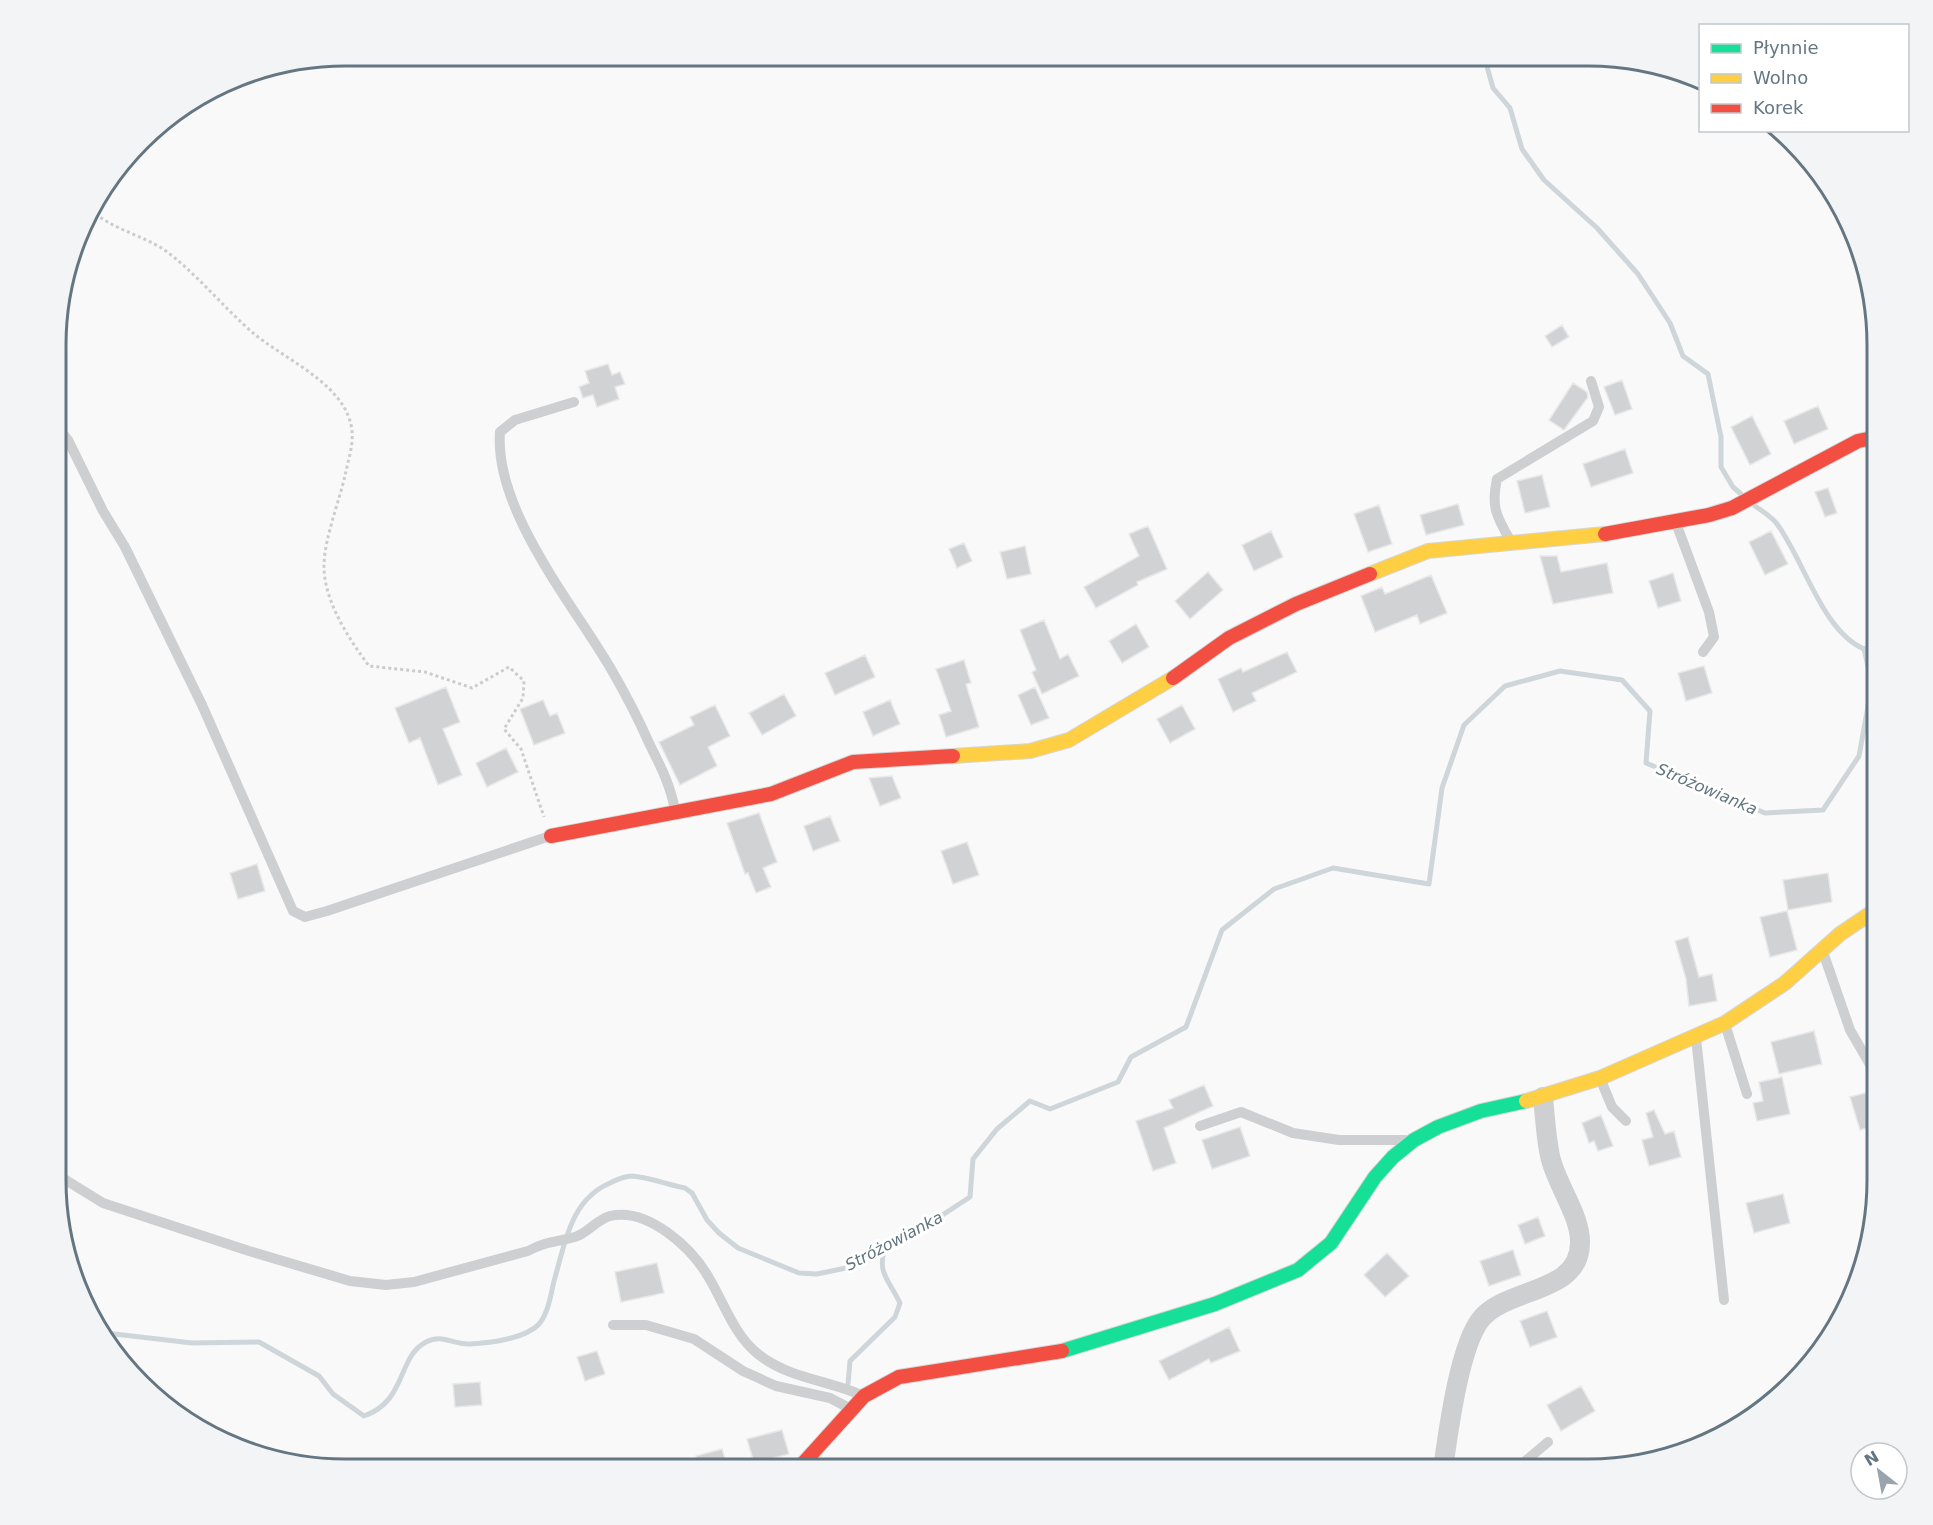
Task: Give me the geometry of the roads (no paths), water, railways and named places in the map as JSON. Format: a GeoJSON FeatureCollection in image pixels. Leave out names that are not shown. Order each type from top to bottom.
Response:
{"type":"FeatureCollection","features":[{"type":"Feature","properties":{"kind":"street"},"geometry":{"type":"LineString","coordinates":[[551,836],[771,794],[853,762],[1030,751],[1069,740],[1158,688],[1229,638],[1296,604],[1428,551],[1510,541],[1583,538],[1676,523],[1737,505],[1857,441],[1867,439]]}},
{"type":"Feature","properties":{"kind":"street"},"geometry":{"type":"LineString","coordinates":[[807,1459],[864,1396],[899,1377],[1073,1349],[1215,1304],[1298,1270],[1331,1243],[1375,1177],[1392,1157],[1414,1140],[1438,1127],[1482,1111],[1543,1097],[1600,1078],[1696,1038],[1725,1023],[1785,982],[1823,952],[1839,934],[1867,916]]}},
{"type":"Feature","properties":{"kind":"street"},"geometry":{"type":"LineString","coordinates":[[1445,1459],[1465,1356],[1480,1320],[1513,1296],[1548,1285],[1572,1269],[1581,1244],[1577,1225],[1562,1193],[1550,1157],[1543,1097]]}},
{"type":"Feature","properties":{"kind":"lane"},"geometry":{"type":"LineString","coordinates":[[1510,541],[1497,518],[1492,498],[1497,478],[1593,421],[1599,407],[1591,381]]}},
{"type":"Feature","properties":{"kind":"lane"},"geometry":{"type":"LineString","coordinates":[[574,402],[515,420],[500,432],[498,454],[508,489],[534,544],[611,669],[639,720],[672,791],[675,814]]}},
{"type":"Feature","properties":{"kind":"lane"},"geometry":{"type":"LineString","coordinates":[[66,438],[103,511],[125,547],[202,705],[293,911],[305,917],[327,911],[551,836]]}},
{"type":"Feature","properties":{"kind":"lane"},"geometry":{"type":"LineString","coordinates":[[1676,523],[1709,612],[1714,637],[1703,652]]}},
{"type":"Feature","properties":{"kind":"lane"},"geometry":{"type":"LineString","coordinates":[[1823,952],[1828,960],[1850,1030],[1867,1059]]}},
{"type":"Feature","properties":{"kind":"lane"},"geometry":{"type":"LineString","coordinates":[[1725,1023],[1747,1094]]}},
{"type":"Feature","properties":{"kind":"lane"},"geometry":{"type":"LineString","coordinates":[[1696,1038],[1724,1300]]}},
{"type":"Feature","properties":{"kind":"lane"},"geometry":{"type":"LineString","coordinates":[[1600,1078],[1612,1107],[1626,1121]]}},
{"type":"Feature","properties":{"kind":"lane"},"geometry":{"type":"LineString","coordinates":[[1200,1126],[1241,1112],[1293,1133],[1339,1140],[1414,1140]]}},
{"type":"Feature","properties":{"kind":"lane"},"geometry":{"type":"LineString","coordinates":[[66,1180],[103,1203],[148,1219],[350,1281],[386,1286],[414,1282],[528,1251],[543,1243],[574,1238],[610,1216],[634,1215],[659,1227],[689,1253],[708,1276],[734,1325],[757,1354],[785,1371],[864,1396]]}},
{"type":"Feature","properties":{"kind":"lane"},"geometry":{"type":"LineString","coordinates":[[613,1325],[646,1325],[694,1339],[743,1371],[776,1386],[830,1398],[851,1409]]}},
{"type":"Feature","properties":{"kind":"lane"},"geometry":{"type":"LineString","coordinates":[[1528,1459],[1548,1442]]}},
{"type":"Feature","properties":{"kind":"waterway"},"geometry":{"type":"LineString","coordinates":[[1487,66],[1493,88],[1510,108],[1522,149],[1544,180],[1597,228],[1638,274],[1670,323],[1683,356],[1708,374],[1721,437],[1721,467],[1733,487],[1741,494]]}},
{"type":"Feature","properties":{"kind":"waterway"},"geometry":{"type":"LineString","coordinates":[[1755,506],[1777,524],[1836,627],[1849,640],[1864,649]]}},
{"type":"Feature","properties":{"kind":"waterway","name":"Stróżowianka"},"geometry":{"type":"LineString","coordinates":[[1867,648],[1864,649],[1867,662]]}},
{"type":"Feature","properties":{"kind":"waterway","name":"Stróżowianka"},"geometry":{"type":"LineString","coordinates":[[112,1334],[192,1343],[259,1342],[319,1376],[333,1394],[364,1416],[378,1409],[388,1400],[410,1358],[426,1342],[437,1339],[464,1344],[496,1341],[516,1337],[539,1324],[547,1309],[566,1238],[578,1212],[586,1200],[597,1191],[612,1182],[632,1176],[685,1188],[692,1193],[707,1220],[738,1248],[799,1273],[817,1274],[846,1268],[871,1255],[886,1242],[918,1231],[970,1197],[973,1159],[997,1129],[1030,1101],[1050,1109],[1118,1082],[1131,1057],[1186,1027],[1222,930],[1274,889],[1333,868],[1429,884],[1442,788],[1464,725],[1505,686],[1560,671],[1622,680],[1650,711],[1646,763],[1765,813],[1823,810],[1859,756],[1867,712]]}},
{"type":"Feature","properties":{"kind":"waterway"},"geometry":{"type":"LineString","coordinates":[[848,1384],[850,1361],[895,1317],[900,1303],[883,1269],[882,1262],[886,1244]]}}]}
